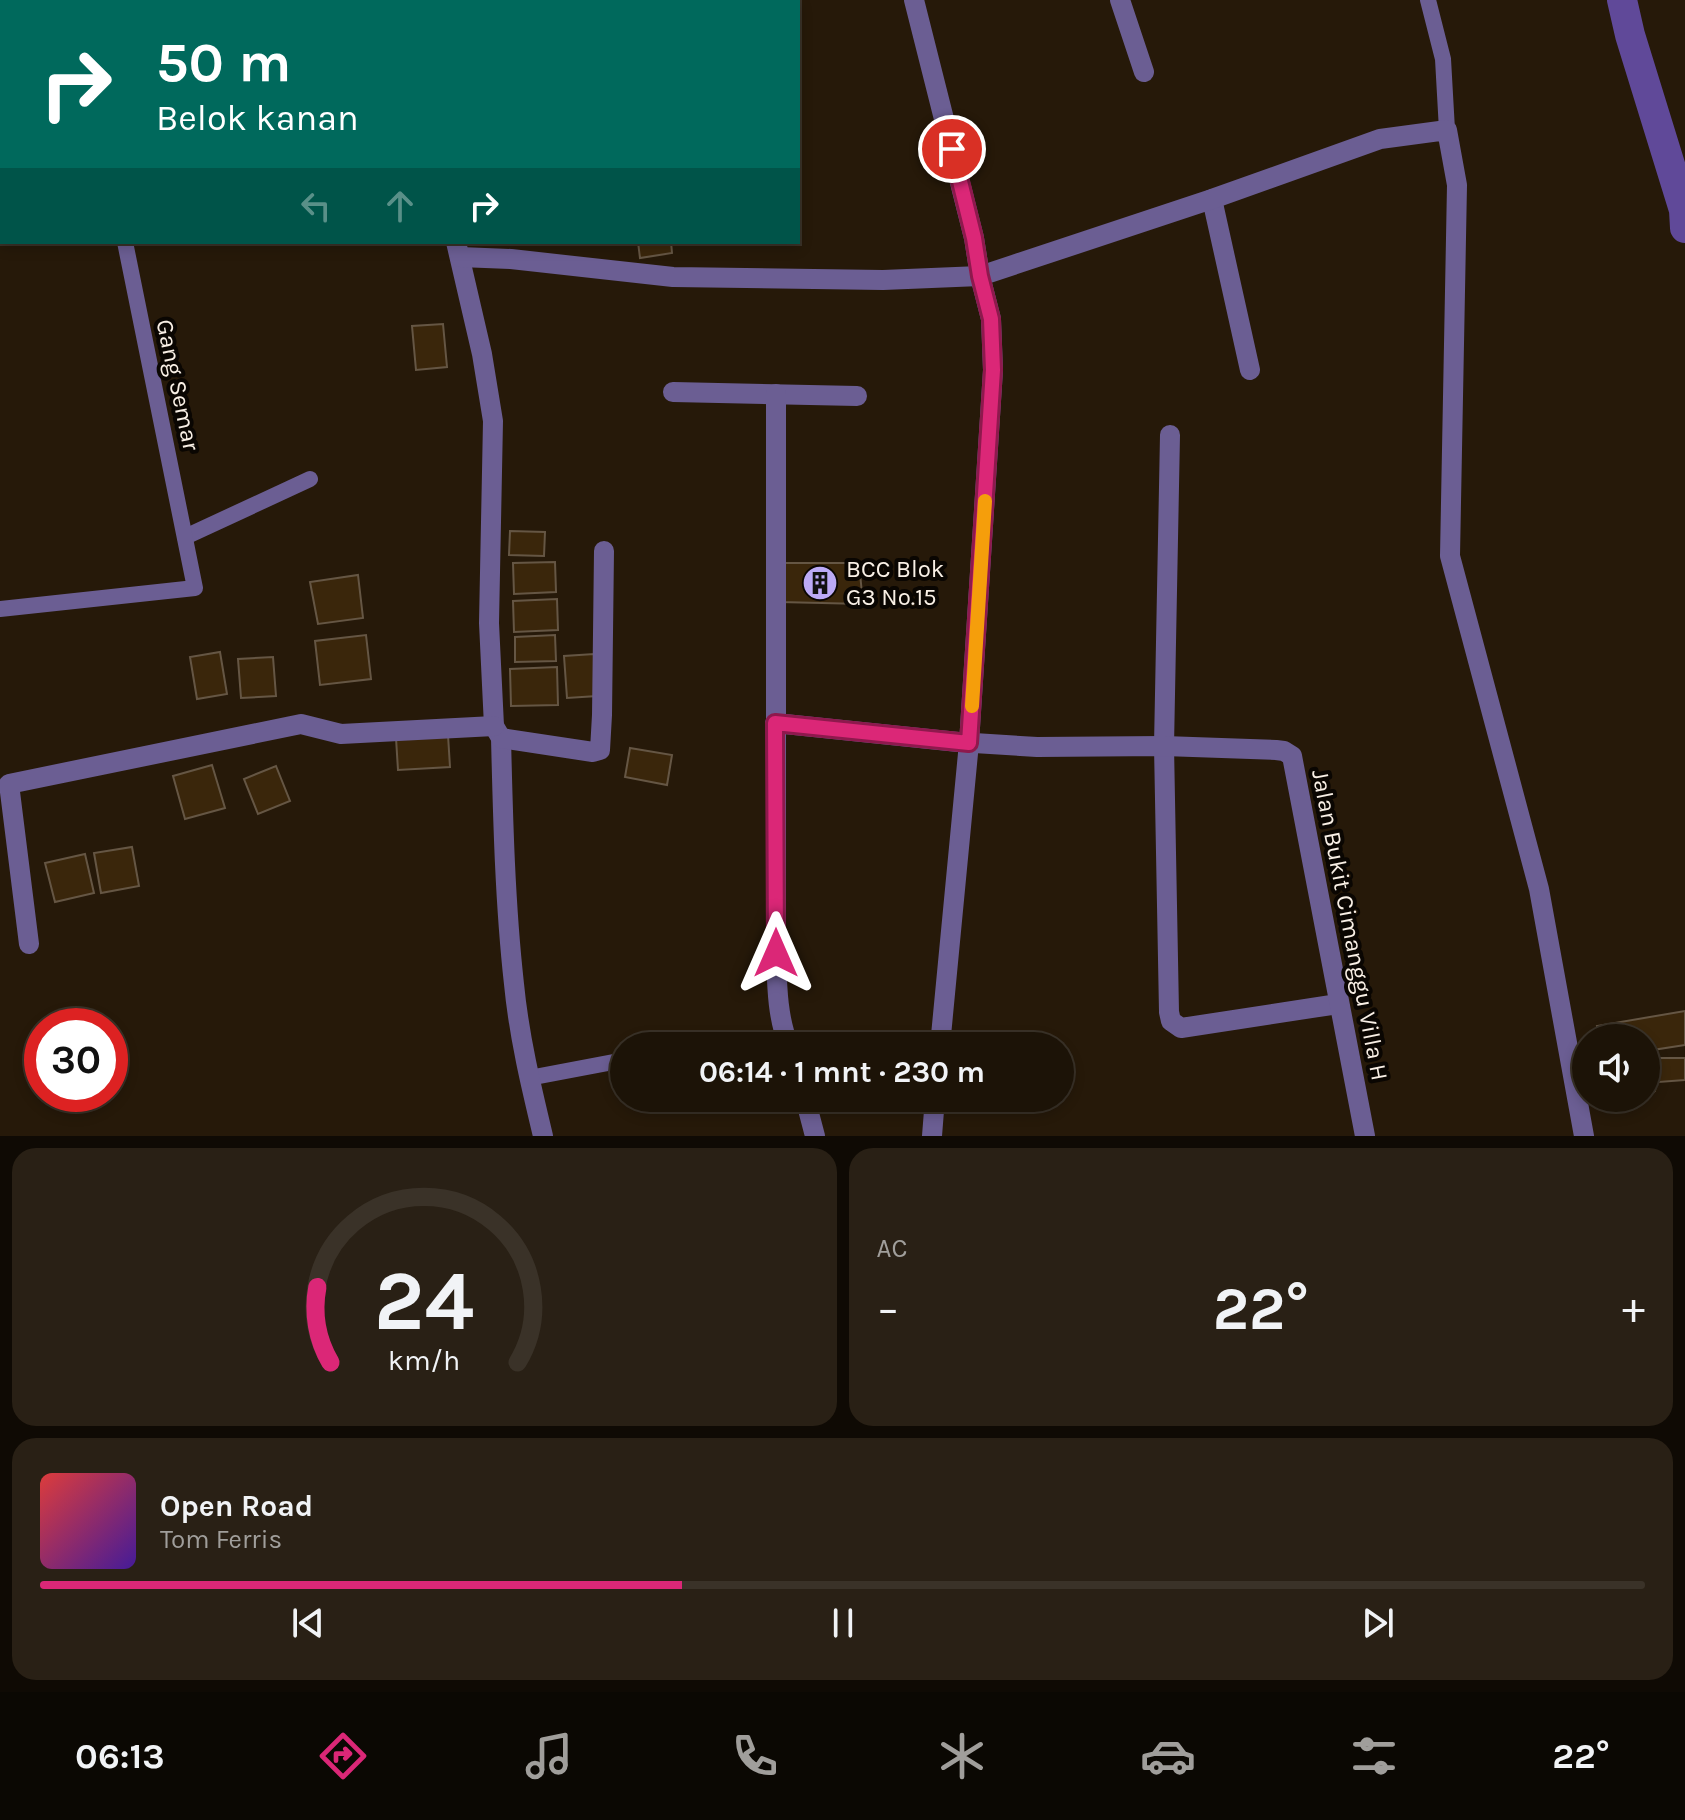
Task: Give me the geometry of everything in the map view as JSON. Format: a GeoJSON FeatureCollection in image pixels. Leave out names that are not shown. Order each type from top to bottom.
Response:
{"type":"FeatureCollection","features":[{"type":"Feature","properties":{"kind":"street"},"geometry":{"type":"LineString","coordinates":[[914,0],[974,238],[991,319],[993,370],[969,743],[941,1032]]}},
{"type":"Feature","properties":{"kind":"street"},"geometry":{"type":"LineString","coordinates":[[1120,0],[1144,72]]}},
{"type":"Feature","properties":{"kind":"street"},"geometry":{"type":"LineString","coordinates":[[543,1136],[524,1055],[514,985],[505,858],[489,623],[493,421],[482,354],[458,250],[673,277],[883,280],[980,276],[1380,139],[1447,130],[1457,185],[1450,556],[1539,889],[1584,1136]]}},
{"type":"Feature","properties":{"kind":"street"},"geometry":{"type":"LineString","coordinates":[[1212,199],[1250,370]]}},
{"type":"Feature","properties":{"kind":"street"},"geometry":{"type":"LineString","coordinates":[[673,392],[857,396]]}},
{"type":"Feature","properties":{"kind":"street"},"geometry":{"type":"LineString","coordinates":[[776,394],[776,953],[778,1002],[786,1032]]}},
{"type":"Feature","properties":{"kind":"street"},"geometry":{"type":"LineString","coordinates":[[1170,435],[1164,746],[1171,1021],[1181,1028],[1338,1004]]}},
{"type":"Feature","properties":{"kind":"street"},"geometry":{"type":"LineString","coordinates":[[29,944],[9,784],[301,724],[341,734],[497,732],[593,752],[600,750],[604,551]]}},
{"type":"Feature","properties":{"kind":"street"},"geometry":{"type":"LineString","coordinates":[[775,723],[969,743],[1062,748],[1164,746]]}},
{"type":"Feature","properties":{"kind":"street","name":"Jalan Bukit Cimanggu Villa H"},"geometry":{"type":"LineString","coordinates":[[1164,746],[1276,750],[1292,756],[1365,1136]]}},
{"type":"Feature","properties":{"kind":"street"},"geometry":{"type":"LineString","coordinates":[[809,1112],[815,1136]]}},
{"type":"Feature","properties":{"kind":"street"},"geometry":{"type":"LineString","coordinates":[[932,1136],[934,1112]]}},
{"type":"Feature","properties":{"kind":"lane"},"geometry":{"type":"LineString","coordinates":[[1428,0],[1443,59],[1447,130]]}},
{"type":"Feature","properties":{"kind":"lane","name":"Gang Semar"},"geometry":{"type":"LineString","coordinates":[[0,609],[195,588],[125,244]]}},
{"type":"Feature","properties":{"kind":"lane"},"geometry":{"type":"LineString","coordinates":[[185,537],[310,479]]}},
{"type":"Feature","properties":{"kind":"lane"},"geometry":{"type":"LineString","coordinates":[[529,1078],[610,1063]]}},
{"type":"Feature","properties":{"kind":"building"},"geometry":{"type":"Polygon","coordinates":[[[638,244],[671,244],[672,253],[640,258],[638,244]]]}},
{"type":"Feature","properties":{"kind":"building"},"geometry":{"type":"Polygon","coordinates":[[[443,324],[447,367],[416,370],[412,326],[443,324]]]}},
{"type":"Feature","properties":{"kind":"building"},"geometry":{"type":"Polygon","coordinates":[[[510,531],[545,532],[544,556],[509,555],[510,531]]]}},
{"type":"Feature","properties":{"kind":"building"},"geometry":{"type":"Polygon","coordinates":[[[555,562],[556,592],[514,594],[513,563],[555,562]]]}},
{"type":"Feature","properties":{"kind":"building","name":"BCC Blok G3 No.15"},"geometry":{"type":"Polygon","coordinates":[[[779,563],[859,563],[863,604],[780,602],[779,563]]]}},
{"type":"Feature","properties":{"kind":"building"},"geometry":{"type":"Polygon","coordinates":[[[358,575],[363,618],[318,624],[310,582],[358,575]]]}},
{"type":"Feature","properties":{"kind":"building"},"geometry":{"type":"Polygon","coordinates":[[[557,599],[558,630],[514,632],[513,601],[557,599]]]}},
{"type":"Feature","properties":{"kind":"building"},"geometry":{"type":"Polygon","coordinates":[[[366,635],[371,679],[320,685],[315,641],[366,635]]]}},
{"type":"Feature","properties":{"kind":"building"},"geometry":{"type":"Polygon","coordinates":[[[555,635],[556,661],[515,662],[515,637],[555,635]]]}},
{"type":"Feature","properties":{"kind":"building"},"geometry":{"type":"Polygon","coordinates":[[[220,652],[227,694],[197,699],[190,657],[220,652]]]}},
{"type":"Feature","properties":{"kind":"building"},"geometry":{"type":"Polygon","coordinates":[[[594,654],[597,696],[567,698],[564,656],[594,654]]]}},
{"type":"Feature","properties":{"kind":"building"},"geometry":{"type":"Polygon","coordinates":[[[273,657],[276,696],[241,698],[238,659],[273,657]]]}},
{"type":"Feature","properties":{"kind":"building"},"geometry":{"type":"Polygon","coordinates":[[[557,667],[558,705],[511,706],[510,669],[557,667]]]}},
{"type":"Feature","properties":{"kind":"building"},"geometry":{"type":"Polygon","coordinates":[[[448,735],[450,767],[398,770],[396,738],[448,735]]]}},
{"type":"Feature","properties":{"kind":"building"},"geometry":{"type":"Polygon","coordinates":[[[630,748],[672,755],[667,785],[625,777],[630,748]]]}},
{"type":"Feature","properties":{"kind":"building"},"geometry":{"type":"Polygon","coordinates":[[[212,765],[225,808],[185,819],[173,776],[212,765]]]}},
{"type":"Feature","properties":{"kind":"building"},"geometry":{"type":"Polygon","coordinates":[[[276,766],[290,801],[258,814],[244,779],[276,766]]]}},
{"type":"Feature","properties":{"kind":"building"},"geometry":{"type":"Polygon","coordinates":[[[132,847],[139,886],[101,893],[94,853],[132,847]]]}},
{"type":"Feature","properties":{"kind":"building"},"geometry":{"type":"Polygon","coordinates":[[[85,854],[94,893],[55,902],[45,863],[85,854]]]}},
{"type":"Feature","properties":{"kind":"building"},"geometry":{"type":"Polygon","coordinates":[[[1685,1011],[1685,1045],[1660,1049],[1660,1024],[1609,1024],[1685,1011]]]}},
{"type":"Feature","properties":{"kind":"building"},"geometry":{"type":"Polygon","coordinates":[[[1660,1058],[1685,1058],[1685,1080],[1660,1082],[1660,1058]]]}},
{"type":"Feature","properties":{"kind":"waterway"},"geometry":{"type":"LineString","coordinates":[[1622,0],[1684,210],[1685,228]]}},
{"type":"Feature","properties":{"kind":"slow traffic"},"geometry":{"type":"LineString","coordinates":[[972,706],[985,501]]}},
{"type":"Feature","properties":{"kind":"place","name":"BCC Blok G3 No.15"},"geometry":{"type":"Point","coordinates":[820,583]}},
{"type":"Feature","properties":{"kind":"route"},"geometry":{"type":"LineString","coordinates":[[776,953],[775,723],[969,743],[993,370],[991,319],[952,149]]}}]}
